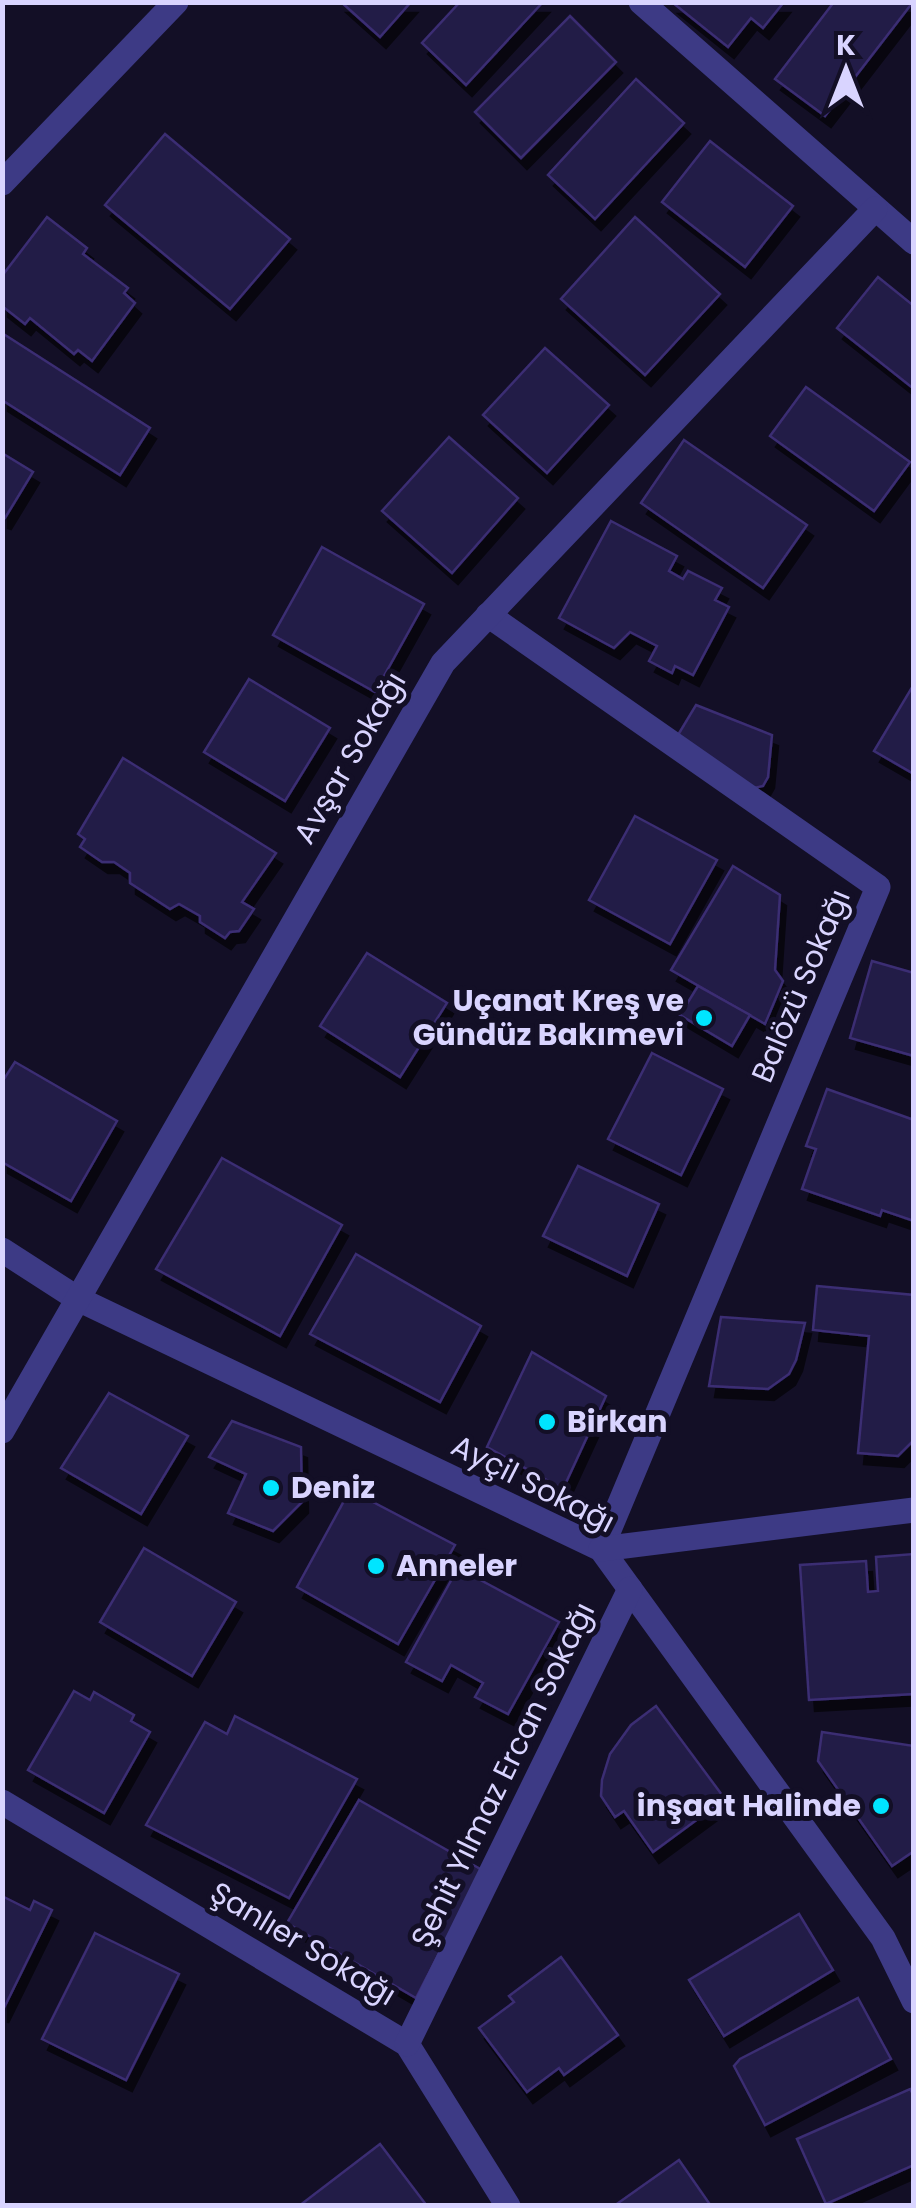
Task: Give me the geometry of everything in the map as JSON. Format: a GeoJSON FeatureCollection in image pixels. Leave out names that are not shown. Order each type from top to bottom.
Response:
{"type":"FeatureCollection","features":[{"type":"Feature","properties":{"kind":"street"},"geometry":{"type":"LineString","coordinates":[[2,183],[176,2]]}},
{"type":"Feature","properties":{"kind":"street"},"geometry":{"type":"LineString","coordinates":[[641,2],[914,242]]}},
{"type":"Feature","properties":{"kind":"street","name":"Avşar Sokağı"},"geometry":{"type":"LineString","coordinates":[[2,1430],[443,663],[875,208]]}},
{"type":"Feature","properties":{"kind":"street","name":"Balözü Sokağı"},"geometry":{"type":"LineString","coordinates":[[488,614],[878,886],[601,1550]]}},
{"type":"Feature","properties":{"kind":"street","name":"Ayçil Sokağı"},"geometry":{"type":"LineString","coordinates":[[2,1250],[78,1299],[601,1550],[883,1938],[914,2001]]}},
{"type":"Feature","properties":{"kind":"street"},"geometry":{"type":"LineString","coordinates":[[601,1550],[914,1510]]}},
{"type":"Feature","properties":{"kind":"street","name":"Şehit Yılmaz Ercan Sokağı"},"geometry":{"type":"LineString","coordinates":[[407,2044],[630,1589]]}},
{"type":"Feature","properties":{"kind":"street","name":"Şanlıer Sokağı"},"geometry":{"type":"LineString","coordinates":[[2,1802],[407,2044],[508,2206]]}},
{"type":"Feature","properties":{"kind":"building"},"geometry":{"type":"Polygon","coordinates":[[[341,2],[411,2],[380,37],[341,2]]]}},
{"type":"Feature","properties":{"kind":"building"},"geometry":{"type":"Polygon","coordinates":[[[460,2],[543,2],[466,85],[422,43],[460,2]]]}},
{"type":"Feature","properties":{"kind":"building"},"geometry":{"type":"Polygon","coordinates":[[[784,2],[763,28],[751,18],[728,47],[673,3],[784,2]]]}},
{"type":"Feature","properties":{"kind":"building"},"geometry":{"type":"Polygon","coordinates":[[[834,2],[913,2],[825,116],[775,79],[834,2]]]}},
{"type":"Feature","properties":{"kind":"building"},"geometry":{"type":"Polygon","coordinates":[[[570,16],[616,62],[521,158],[475,112],[570,16]]]}},
{"type":"Feature","properties":{"kind":"building"},"geometry":{"type":"Polygon","coordinates":[[[636,79],[684,123],[595,219],[548,175],[636,79]]]}},
{"type":"Feature","properties":{"kind":"building"},"geometry":{"type":"Polygon","coordinates":[[[165,134],[290,239],[230,309],[105,205],[165,134]]]}},
{"type":"Feature","properties":{"kind":"building"},"geometry":{"type":"Polygon","coordinates":[[[710,141],[793,206],[745,267],[662,202],[710,141]]]}},
{"type":"Feature","properties":{"kind":"building"},"geometry":{"type":"Polygon","coordinates":[[[47,217],[87,248],[83,254],[128,288],[124,293],[135,303],[92,361],[78,350],[74,354],[30,318],[25,324],[2,306],[2,276],[47,217]]]}},
{"type":"Feature","properties":{"kind":"building"},"geometry":{"type":"Polygon","coordinates":[[[635,217],[720,294],[645,375],[561,299],[635,217]]]}},
{"type":"Feature","properties":{"kind":"building"},"geometry":{"type":"Polygon","coordinates":[[[878,277],[914,306],[914,389],[837,328],[878,277]]]}},
{"type":"Feature","properties":{"kind":"building"},"geometry":{"type":"Polygon","coordinates":[[[2,333],[150,428],[120,475],[2,400],[2,333]]]}},
{"type":"Feature","properties":{"kind":"building"},"geometry":{"type":"Polygon","coordinates":[[[545,348],[609,405],[547,473],[483,415],[545,348]]]}},
{"type":"Feature","properties":{"kind":"building"},"geometry":{"type":"Polygon","coordinates":[[[806,387],[910,462],[874,511],[770,436],[806,387]]]}},
{"type":"Feature","properties":{"kind":"building"},"geometry":{"type":"Polygon","coordinates":[[[449,437],[518,498],[452,573],[382,511],[449,437]]]}},
{"type":"Feature","properties":{"kind":"building"},"geometry":{"type":"Polygon","coordinates":[[[684,440],[807,525],[763,588],[641,503],[684,440]]]}},
{"type":"Feature","properties":{"kind":"building"},"geometry":{"type":"Polygon","coordinates":[[[2,453],[33,472],[5,518],[2,517],[2,453]]]}},
{"type":"Feature","properties":{"kind":"building"},"geometry":{"type":"Polygon","coordinates":[[[611,521],[677,556],[669,571],[683,579],[688,571],[722,588],[715,600],[729,607],[693,675],[675,666],[672,673],[649,661],[657,646],[630,632],[614,648],[559,618],[611,521]]]}},
{"type":"Feature","properties":{"kind":"building"},"geometry":{"type":"Polygon","coordinates":[[[322,547],[424,604],[375,692],[273,635],[322,547]]]}},
{"type":"Feature","properties":{"kind":"building"},"geometry":{"type":"Polygon","coordinates":[[[249,679],[330,728],[285,801],[204,752],[249,679]]]}},
{"type":"Feature","properties":{"kind":"building"},"geometry":{"type":"Polygon","coordinates":[[[914,684],[914,774],[874,751],[914,684]]]}},
{"type":"Feature","properties":{"kind":"building"},"geometry":{"type":"Polygon","coordinates":[[[696,705],[772,735],[768,777],[763,786],[754,788],[678,735],[696,705]]]}},
{"type":"Feature","properties":{"kind":"building"},"geometry":{"type":"Polygon","coordinates":[[[123,758],[276,853],[242,902],[254,909],[239,931],[230,932],[225,938],[179,904],[170,909],[130,883],[130,873],[114,862],[102,862],[80,847],[85,839],[78,834],[123,758]]]}},
{"type":"Feature","properties":{"kind":"building"},"geometry":{"type":"Polygon","coordinates":[[[635,816],[717,860],[670,944],[589,900],[635,816]]]}},
{"type":"Feature","properties":{"kind":"building"},"geometry":{"type":"Polygon","coordinates":[[[733,866],[780,895],[775,970],[783,981],[765,1024],[671,970],[733,866]]]}},
{"type":"Feature","properties":{"kind":"building"},"geometry":{"type":"Polygon","coordinates":[[[367,953],[447,1003],[400,1077],[320,1026],[367,953]]]}},
{"type":"Feature","properties":{"kind":"building"},"geometry":{"type":"Polygon","coordinates":[[[872,961],[914,973],[914,1056],[850,1038],[872,961]]]}},
{"type":"Feature","properties":{"kind":"building"},"geometry":{"type":"Polygon","coordinates":[[[698,986],[750,1015],[732,1046],[680,1015],[698,986]]]}},
{"type":"Feature","properties":{"kind":"building"},"geometry":{"type":"Polygon","coordinates":[[[652,1053],[723,1089],[681,1175],[608,1139],[652,1053]]]}},
{"type":"Feature","properties":{"kind":"building"},"geometry":{"type":"Polygon","coordinates":[[[15,1062],[117,1121],[71,1201],[2,1162],[2,1082],[15,1062]]]}},
{"type":"Feature","properties":{"kind":"building"},"geometry":{"type":"Polygon","coordinates":[[[827,1089],[914,1120],[914,1221],[882,1210],[880,1216],[802,1189],[816,1149],[806,1146],[827,1089]]]}},
{"type":"Feature","properties":{"kind":"building"},"geometry":{"type":"Polygon","coordinates":[[[222,1158],[342,1225],[280,1336],[156,1269],[222,1158]]]}},
{"type":"Feature","properties":{"kind":"building"},"geometry":{"type":"Polygon","coordinates":[[[578,1166],[659,1204],[627,1276],[543,1236],[578,1166]]]}},
{"type":"Feature","properties":{"kind":"building"},"geometry":{"type":"Polygon","coordinates":[[[356,1254],[481,1326],[440,1402],[310,1334],[356,1254]]]}},
{"type":"Feature","properties":{"kind":"building"},"geometry":{"type":"Polygon","coordinates":[[[817,1286],[914,1295],[914,1440],[898,1456],[858,1453],[869,1336],[813,1330],[817,1286]]]}},
{"type":"Feature","properties":{"kind":"building"},"geometry":{"type":"Polygon","coordinates":[[[721,1317],[805,1323],[789,1374],[768,1389],[709,1386],[721,1317]]]}},
{"type":"Feature","properties":{"kind":"building","name":"Birkan"},"geometry":{"type":"Polygon","coordinates":[[[532,1352],[606,1396],[563,1489],[487,1447],[532,1352]]]}},
{"type":"Feature","properties":{"kind":"building"},"geometry":{"type":"Polygon","coordinates":[[[109,1393],[188,1436],[141,1514],[61,1468],[109,1393]]]}},
{"type":"Feature","properties":{"kind":"building","name":"Deniz"},"geometry":{"type":"Polygon","coordinates":[[[232,1421],[301,1447],[302,1502],[273,1531],[228,1513],[246,1474],[209,1457],[232,1421]]]}},
{"type":"Feature","properties":{"kind":"building","name":"Anneler"},"geometry":{"type":"Polygon","coordinates":[[[350,1490],[455,1545],[398,1644],[297,1587],[350,1490]]]}},
{"type":"Feature","properties":{"kind":"building"},"geometry":{"type":"Polygon","coordinates":[[[144,1548],[236,1602],[192,1676],[100,1622],[144,1548]]]}},
{"type":"Feature","properties":{"kind":"building"},"geometry":{"type":"Polygon","coordinates":[[[914,1554],[914,1694],[809,1700],[800,1565],[866,1561],[868,1592],[878,1591],[876,1557],[914,1554]]]}},
{"type":"Feature","properties":{"kind":"building"},"geometry":{"type":"Polygon","coordinates":[[[458,1568],[559,1622],[508,1714],[475,1697],[483,1683],[451,1665],[442,1681],[406,1662],[458,1568]]]}},
{"type":"Feature","properties":{"kind":"building"},"geometry":{"type":"Polygon","coordinates":[[[74,1691],[90,1700],[94,1692],[134,1715],[131,1721],[150,1732],[104,1813],[28,1770],[74,1691]]]}},
{"type":"Feature","properties":{"kind":"building"},"geometry":{"type":"Polygon","coordinates":[[[656,1706],[725,1799],[653,1852],[624,1811],[615,1817],[601,1796],[610,1754],[631,1725],[656,1706]]]}},
{"type":"Feature","properties":{"kind":"building"},"geometry":{"type":"Polygon","coordinates":[[[235,1716],[357,1779],[289,1898],[146,1825],[205,1722],[227,1734],[235,1716]]]}},
{"type":"Feature","properties":{"kind":"building","name":"inşaat Halinde"},"geometry":{"type":"Polygon","coordinates":[[[822,1732],[914,1746],[914,1851],[892,1866],[818,1761],[822,1732]]]}},
{"type":"Feature","properties":{"kind":"building"},"geometry":{"type":"Polygon","coordinates":[[[359,1800],[482,1870],[416,1998],[287,1923],[359,1800]]]}},
{"type":"Feature","properties":{"kind":"building"},"geometry":{"type":"Polygon","coordinates":[[[2,1896],[30,1910],[34,1901],[52,1910],[2,2012],[2,1896]]]}},
{"type":"Feature","properties":{"kind":"building"},"geometry":{"type":"Polygon","coordinates":[[[799,1914],[833,1970],[724,2036],[689,1980],[799,1914]]]}},
{"type":"Feature","properties":{"kind":"building"},"geometry":{"type":"Polygon","coordinates":[[[95,1933],[179,1974],[126,2080],[42,2039],[95,1933]]]}},
{"type":"Feature","properties":{"kind":"building"},"geometry":{"type":"Polygon","coordinates":[[[561,1957],[618,2035],[564,2075],[559,2068],[527,2092],[479,2028],[514,2002],[509,1996],[561,1957]]]}},
{"type":"Feature","properties":{"kind":"building"},"geometry":{"type":"Polygon","coordinates":[[[858,1998],[891,2059],[765,2125],[734,2066],[740,2059],[858,1998]]]}},
{"type":"Feature","properties":{"kind":"building"},"geometry":{"type":"Polygon","coordinates":[[[910,2089],[914,2096],[914,2165],[826,2204],[797,2139],[910,2089]]]}},
{"type":"Feature","properties":{"kind":"building"},"geometry":{"type":"Polygon","coordinates":[[[380,2144],[427,2206],[299,2206],[380,2144]]]}},
{"type":"Feature","properties":{"kind":"building"},"geometry":{"type":"Polygon","coordinates":[[[679,2160],[711,2206],[614,2206],[679,2160]]]}},
{"type":"Feature","properties":{"kind":"place","name":"Uçanat Kreş ve Gündüz Bakımevi"},"geometry":{"type":"Point","coordinates":[704,1018]}},
{"type":"Feature","properties":{"kind":"place","name":"Birkan"},"geometry":{"type":"Point","coordinates":[547,1422]}},
{"type":"Feature","properties":{"kind":"place","name":"Deniz"},"geometry":{"type":"Point","coordinates":[271,1488]}},
{"type":"Feature","properties":{"kind":"place","name":"Anneler"},"geometry":{"type":"Point","coordinates":[376,1566]}},
{"type":"Feature","properties":{"kind":"place","name":"inşaat Halinde"},"geometry":{"type":"Point","coordinates":[881,1806]}}]}
